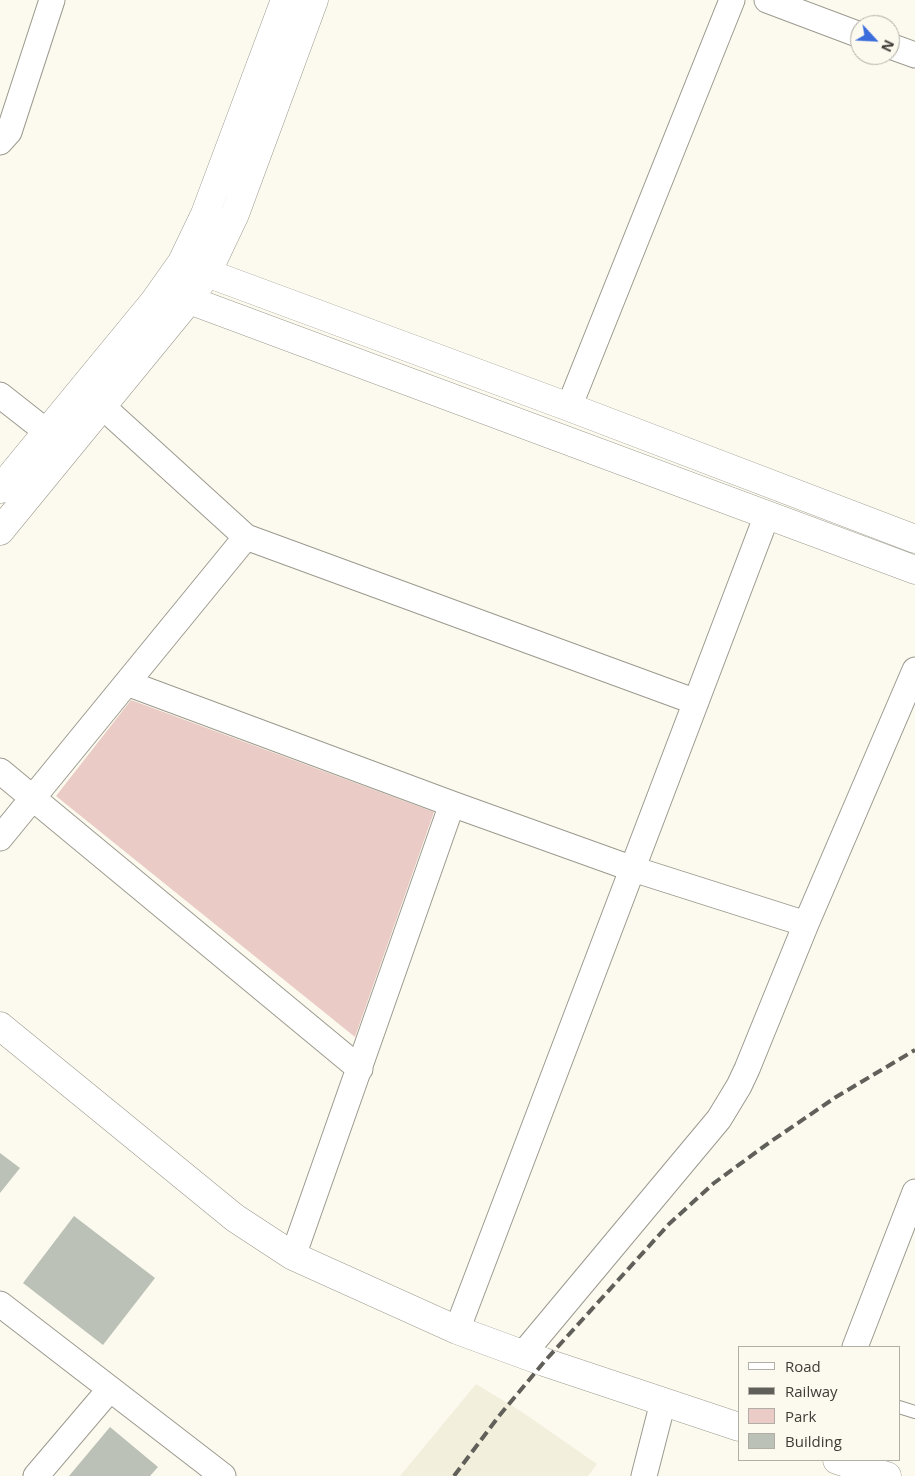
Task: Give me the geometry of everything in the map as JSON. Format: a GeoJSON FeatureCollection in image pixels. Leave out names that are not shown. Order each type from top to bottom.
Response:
{"type":"FeatureCollection","features":[{"type":"Feature","properties":{"kind":"street"},"geometry":{"type":"LineString","coordinates":[[3,133],[52,0]]}},
{"type":"Feature","properties":{"kind":"street"},"geometry":{"type":"LineString","coordinates":[[0,489],[164,289],[182,262],[205,214],[285,0]]}},
{"type":"Feature","properties":{"kind":"street"},"geometry":{"type":"LineString","coordinates":[[0,531],[189,300],[207,272],[235,214],[314,0]]}},
{"type":"Feature","properties":{"kind":"street"},"geometry":{"type":"LineString","coordinates":[[568,407],[732,0]]}},
{"type":"Feature","properties":{"kind":"street"},"geometry":{"type":"LineString","coordinates":[[767,0],[850,31]]}},
{"type":"Feature","properties":{"kind":"street"},"geometry":{"type":"LineString","coordinates":[[900,50],[915,55]]}},
{"type":"Feature","properties":{"kind":"street"},"geometry":{"type":"LineString","coordinates":[[182,262],[915,539]]}},
{"type":"Feature","properties":{"kind":"street"},"geometry":{"type":"LineString","coordinates":[[164,289],[189,300],[915,570]]}},
{"type":"Feature","properties":{"kind":"street"},"geometry":{"type":"LineString","coordinates":[[0,395],[47,432]]}},
{"type":"Feature","properties":{"kind":"street"},"geometry":{"type":"LineString","coordinates":[[102,406],[246,537],[696,702]]}},
{"type":"Feature","properties":{"kind":"street"},"geometry":{"type":"LineString","coordinates":[[457,1330],[767,515]]}},
{"type":"Feature","properties":{"kind":"street"},"geometry":{"type":"LineString","coordinates":[[0,838],[246,537]]}},
{"type":"Feature","properties":{"kind":"street"},"geometry":{"type":"LineString","coordinates":[[523,1354],[719,1119],[729,1103],[747,1069],[806,924],[915,670]]}},
{"type":"Feature","properties":{"kind":"street"},"geometry":{"type":"LineString","coordinates":[[127,683],[633,869],[806,924]]}},
{"type":"Feature","properties":{"kind":"street"},"geometry":{"type":"LineString","coordinates":[[0,771],[360,1069]]}},
{"type":"Feature","properties":{"kind":"street"},"geometry":{"type":"LineString","coordinates":[[293,1256],[452,804]]}},
{"type":"Feature","properties":{"kind":"street"},"geometry":{"type":"LineString","coordinates":[[3,1034],[235,1218],[293,1256],[457,1330],[738,1427]]}},
{"type":"Feature","properties":{"kind":"street"},"geometry":{"type":"LineString","coordinates":[[854,1346],[915,1192]]}},
{"type":"Feature","properties":{"kind":"street"},"geometry":{"type":"LineString","coordinates":[[0,1304],[223,1476]]}},
{"type":"Feature","properties":{"kind":"street"},"geometry":{"type":"LineString","coordinates":[[36,1476],[110,1389]]}},
{"type":"Feature","properties":{"kind":"street"},"geometry":{"type":"LineString","coordinates":[[644,1476],[663,1402]]}},
{"type":"Feature","properties":{"kind":"street"},"geometry":{"type":"LineString","coordinates":[[845,1461],[887,1476]]}},
{"type":"Feature","properties":{"kind":"lane"},"geometry":{"type":"LineString","coordinates":[[900,1407],[915,1412]]}},
{"type":"Feature","properties":{"kind":"shaded area"},"geometry":{"type":"Polygon","coordinates":[[[476,1384],[522,1412],[597,1464],[588,1476],[400,1476],[476,1384]]]}},
{"type":"Feature","properties":{"kind":"green space"},"geometry":{"type":"Polygon","coordinates":[[[131,700],[434,812],[355,1037],[56,796],[131,700]]]}},
{"type":"Feature","properties":{"kind":"building"},"geometry":{"type":"Polygon","coordinates":[[[0,1153],[20,1168],[0,1193],[0,1153]]]}},
{"type":"Feature","properties":{"kind":"building"},"geometry":{"type":"Polygon","coordinates":[[[74,1216],[155,1278],[103,1345],[23,1283],[74,1216]]]}},
{"type":"Feature","properties":{"kind":"building"},"geometry":{"type":"Polygon","coordinates":[[[110,1427],[158,1467],[150,1476],[69,1476],[110,1427]]]}},
{"type":"Feature","properties":{"kind":"railway"},"geometry":{"type":"LineString","coordinates":[[454,1476],[499,1416],[544,1362],[669,1224],[714,1183],[770,1142],[836,1097],[915,1050]]}}]}
